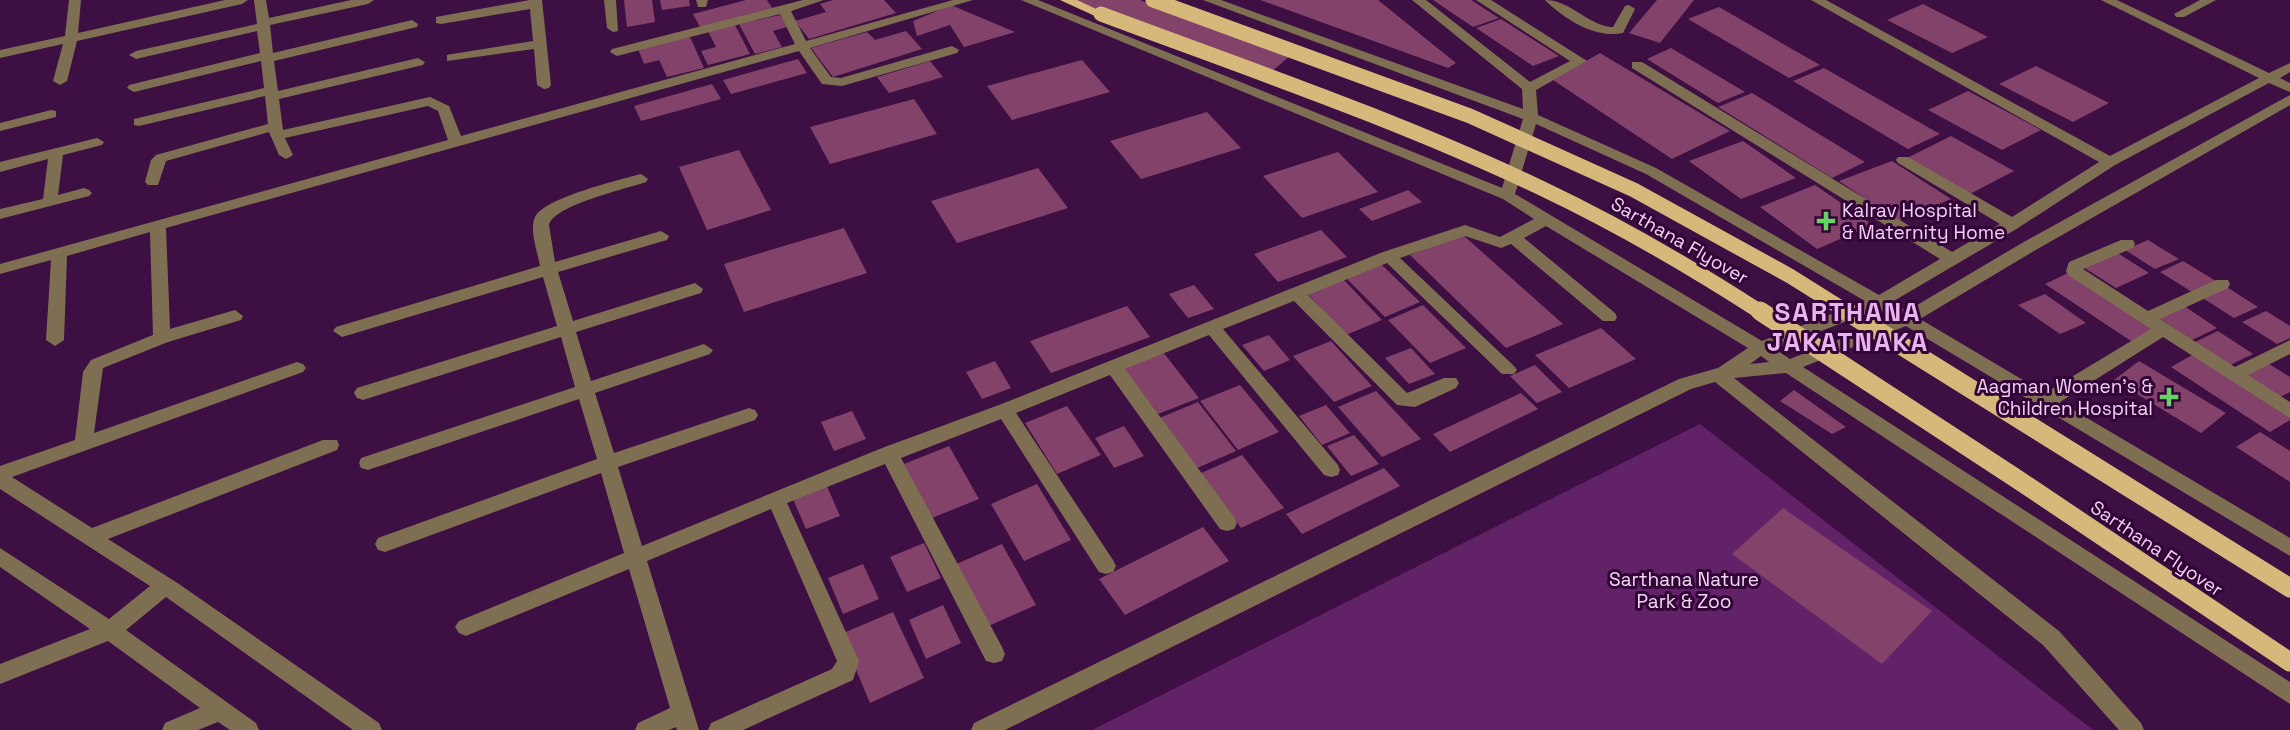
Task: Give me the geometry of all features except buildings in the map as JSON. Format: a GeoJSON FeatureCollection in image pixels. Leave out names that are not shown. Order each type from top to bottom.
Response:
{"type":"FeatureCollection","features":[{"type":"Feature","properties":{"kind":"main road","name":"Sarthana Flyover"},"geometry":{"type":"LineString","coordinates":[[1066,0],[1427,137],[1533,184],[1603,219],[1742,300],[1935,424],[2290,662]]}},
{"type":"Feature","properties":{"kind":"main road","name":"Sarthana Flyover"},"geometry":{"type":"LineString","coordinates":[[1153,0],[1470,116],[1634,190],[1790,276],[2290,588]]}},
{"type":"Feature","properties":{"kind":"street"},"geometry":{"type":"LineString","coordinates":[[60,81],[71,37],[75,0]]}},
{"type":"Feature","properties":{"kind":"street"},"geometry":{"type":"LineString","coordinates":[[0,54],[242,0]]}},
{"type":"Feature","properties":{"kind":"street"},"geometry":{"type":"LineString","coordinates":[[260,0],[277,131],[286,155]]}},
{"type":"Feature","properties":{"kind":"street"},"geometry":{"type":"LineString","coordinates":[[136,55],[368,0]]}},
{"type":"Feature","properties":{"kind":"street"},"geometry":{"type":"LineString","coordinates":[[610,0],[614,28]]}},
{"type":"Feature","properties":{"kind":"street"},"geometry":{"type":"LineString","coordinates":[[617,52],[818,0]]}},
{"type":"Feature","properties":{"kind":"street"},"geometry":{"type":"LineString","coordinates":[[0,269],[967,0]]}},
{"type":"Feature","properties":{"kind":"street"},"geometry":{"type":"LineString","coordinates":[[1027,0],[1508,196],[1761,348],[2290,694]]}},
{"type":"Feature","properties":{"kind":"street"},"geometry":{"type":"LineString","coordinates":[[1209,0],[1531,117],[1651,171],[1879,302],[2290,548]]}},
{"type":"Feature","properties":{"kind":"street"},"geometry":{"type":"LineString","coordinates":[[1418,0],[1529,88],[1531,117],[1508,196]]}},
{"type":"Feature","properties":{"kind":"street"},"geometry":{"type":"LineString","coordinates":[[1482,0],[1580,61],[1529,88]]}},
{"type":"Feature","properties":{"kind":"street"},"geometry":{"type":"LineString","coordinates":[[1550,0],[1600,30],[1610,32],[1618,30],[1629,9]]}},
{"type":"Feature","properties":{"kind":"street"},"geometry":{"type":"LineString","coordinates":[[1817,0],[2110,162]]}},
{"type":"Feature","properties":{"kind":"street"},"geometry":{"type":"LineString","coordinates":[[2107,0],[2290,88]]}},
{"type":"Feature","properties":{"kind":"street"},"geometry":{"type":"LineString","coordinates":[[2180,14],[2204,1]]}},
{"type":"Feature","properties":{"kind":"street"},"geometry":{"type":"LineString","coordinates":[[441,20],[536,2],[544,85]]}},
{"type":"Feature","properties":{"kind":"street"},"geometry":{"type":"LineString","coordinates":[[784,9],[803,47],[827,81],[835,83],[953,50]]}},
{"type":"Feature","properties":{"kind":"street"},"geometry":{"type":"LineString","coordinates":[[134,88],[412,24]]}},
{"type":"Feature","properties":{"kind":"street"},"geometry":{"type":"LineString","coordinates":[[452,58],[540,44]]}},
{"type":"Feature","properties":{"kind":"street"},"geometry":{"type":"LineString","coordinates":[[139,122],[418,62]]}},
{"type":"Feature","properties":{"kind":"street"},"geometry":{"type":"LineString","coordinates":[[1637,65],[1951,259]]}},
{"type":"Feature","properties":{"kind":"street"},"geometry":{"type":"LineString","coordinates":[[1720,373],[1761,348],[1879,302],[2012,224],[2110,162],[2290,67]]}},
{"type":"Feature","properties":{"kind":"street"},"geometry":{"type":"LineString","coordinates":[[982,730],[1685,384],[1720,373],[1789,366],[1907,319],[2028,247],[2290,99]]}},
{"type":"Feature","properties":{"kind":"street"},"geometry":{"type":"LineString","coordinates":[[153,182],[158,160],[161,158],[277,131],[430,101],[444,109],[457,144]]}},
{"type":"Feature","properties":{"kind":"street"},"geometry":{"type":"LineString","coordinates":[[0,127],[51,114]]}},
{"type":"Feature","properties":{"kind":"street"},"geometry":{"type":"LineString","coordinates":[[0,167],[97,142]]}},
{"type":"Feature","properties":{"kind":"street"},"geometry":{"type":"LineString","coordinates":[[50,201],[56,153]]}},
{"type":"Feature","properties":{"kind":"street"},"geometry":{"type":"LineString","coordinates":[[1903,160],[2012,224]]}},
{"type":"Feature","properties":{"kind":"street"},"geometry":{"type":"LineString","coordinates":[[641,179],[557,206],[543,217],[541,225],[549,271],[685,722],[646,730]]}},
{"type":"Feature","properties":{"kind":"street"},"geometry":{"type":"LineString","coordinates":[[0,214],[84,193]]}},
{"type":"Feature","properties":{"kind":"street"},"geometry":{"type":"LineString","coordinates":[[466,627],[889,453],[1005,410],[1389,256],[1465,230],[1496,243],[1546,219]]}},
{"type":"Feature","properties":{"kind":"street"},"geometry":{"type":"LineString","coordinates":[[158,226],[162,338]]}},
{"type":"Feature","properties":{"kind":"street"},"geometry":{"type":"LineString","coordinates":[[342,331],[661,236]]}},
{"type":"Feature","properties":{"kind":"street"},"geometry":{"type":"LineString","coordinates":[[1513,237],[1609,317]]}},
{"type":"Feature","properties":{"kind":"street"},"geometry":{"type":"LineString","coordinates":[[2127,244],[2075,265],[2074,271],[2290,411]]}},
{"type":"Feature","properties":{"kind":"street"},"geometry":{"type":"LineString","coordinates":[[55,340],[59,253]]}},
{"type":"Feature","properties":{"kind":"street"},"geometry":{"type":"LineString","coordinates":[[1389,256],[1508,370]]}},
{"type":"Feature","properties":{"kind":"street"},"geometry":{"type":"LineString","coordinates":[[2147,318],[2222,284]]}},
{"type":"Feature","properties":{"kind":"street"},"geometry":{"type":"LineString","coordinates":[[363,393],[695,289]]}},
{"type":"Feature","properties":{"kind":"street"},"geometry":{"type":"LineString","coordinates":[[1296,293],[1403,400],[1415,400],[1450,383]]}},
{"type":"Feature","properties":{"kind":"street"},"geometry":{"type":"LineString","coordinates":[[84,444],[92,372],[97,364],[162,338],[235,316]]}},
{"type":"Feature","properties":{"kind":"street"},"geometry":{"type":"LineString","coordinates":[[1212,327],[1331,470]]}},
{"type":"Feature","properties":{"kind":"street"},"geometry":{"type":"LineString","coordinates":[[2045,402],[2163,329]]}},
{"type":"Feature","properties":{"kind":"street"},"geometry":{"type":"LineString","coordinates":[[2234,375],[2290,345]]}},
{"type":"Feature","properties":{"kind":"street"},"geometry":{"type":"LineString","coordinates":[[368,463],[585,393],[704,351]]}},
{"type":"Feature","properties":{"kind":"street"},"geometry":{"type":"LineString","coordinates":[[1113,366],[1227,523]]}},
{"type":"Feature","properties":{"kind":"street"},"geometry":{"type":"LineString","coordinates":[[0,476],[297,368]]}},
{"type":"Feature","properties":{"kind":"street"},"geometry":{"type":"LineString","coordinates":[[1720,373],[2051,638],[2133,730]]}},
{"type":"Feature","properties":{"kind":"street"},"geometry":{"type":"LineString","coordinates":[[1005,410],[1106,566]]}},
{"type":"Feature","properties":{"kind":"street"},"geometry":{"type":"LineString","coordinates":[[385,544],[607,463],[749,415]]}},
{"type":"Feature","properties":{"kind":"street"},"geometry":{"type":"LineString","coordinates":[[91,537],[330,445]]}},
{"type":"Feature","properties":{"kind":"street"},"geometry":{"type":"LineString","coordinates":[[889,453],[994,654]]}},
{"type":"Feature","properties":{"kind":"street"},"geometry":{"type":"LineString","coordinates":[[0,476],[165,586],[372,730]]}},
{"type":"Feature","properties":{"kind":"street"},"geometry":{"type":"LineString","coordinates":[[719,730],[840,676],[847,667],[848,661],[775,499]]}},
{"type":"Feature","properties":{"kind":"street"},"geometry":{"type":"LineString","coordinates":[[4,563],[110,631],[248,730]]}},
{"type":"Feature","properties":{"kind":"street"},"geometry":{"type":"LineString","coordinates":[[0,674],[110,631],[165,586]]}},
{"type":"Feature","properties":{"kind":"street"},"geometry":{"type":"LineString","coordinates":[[173,730],[221,710]]}},
{"type":"Feature","properties":{"kind":"green space","name":"Sarthana Nature Park & Zoo"},"geometry":{"type":"Polygon","coordinates":[[[1700,424],[2093,730],[1092,730],[1700,424]]]}},
{"type":"Feature","properties":{"kind":"place","name":"Kalrav Hospital & Maternity Home"},"geometry":{"type":"Point","coordinates":[1826,221]}},
{"type":"Feature","properties":{"kind":"place","name":"Aagman Women's & Children Hospital"},"geometry":{"type":"Point","coordinates":[2169,397]}},
{"type":"Feature","properties":{"kind":"district","name":"SARTHANA JAKATNAKA"},"geometry":{"type":"Point","coordinates":[1848,327]}}]}
